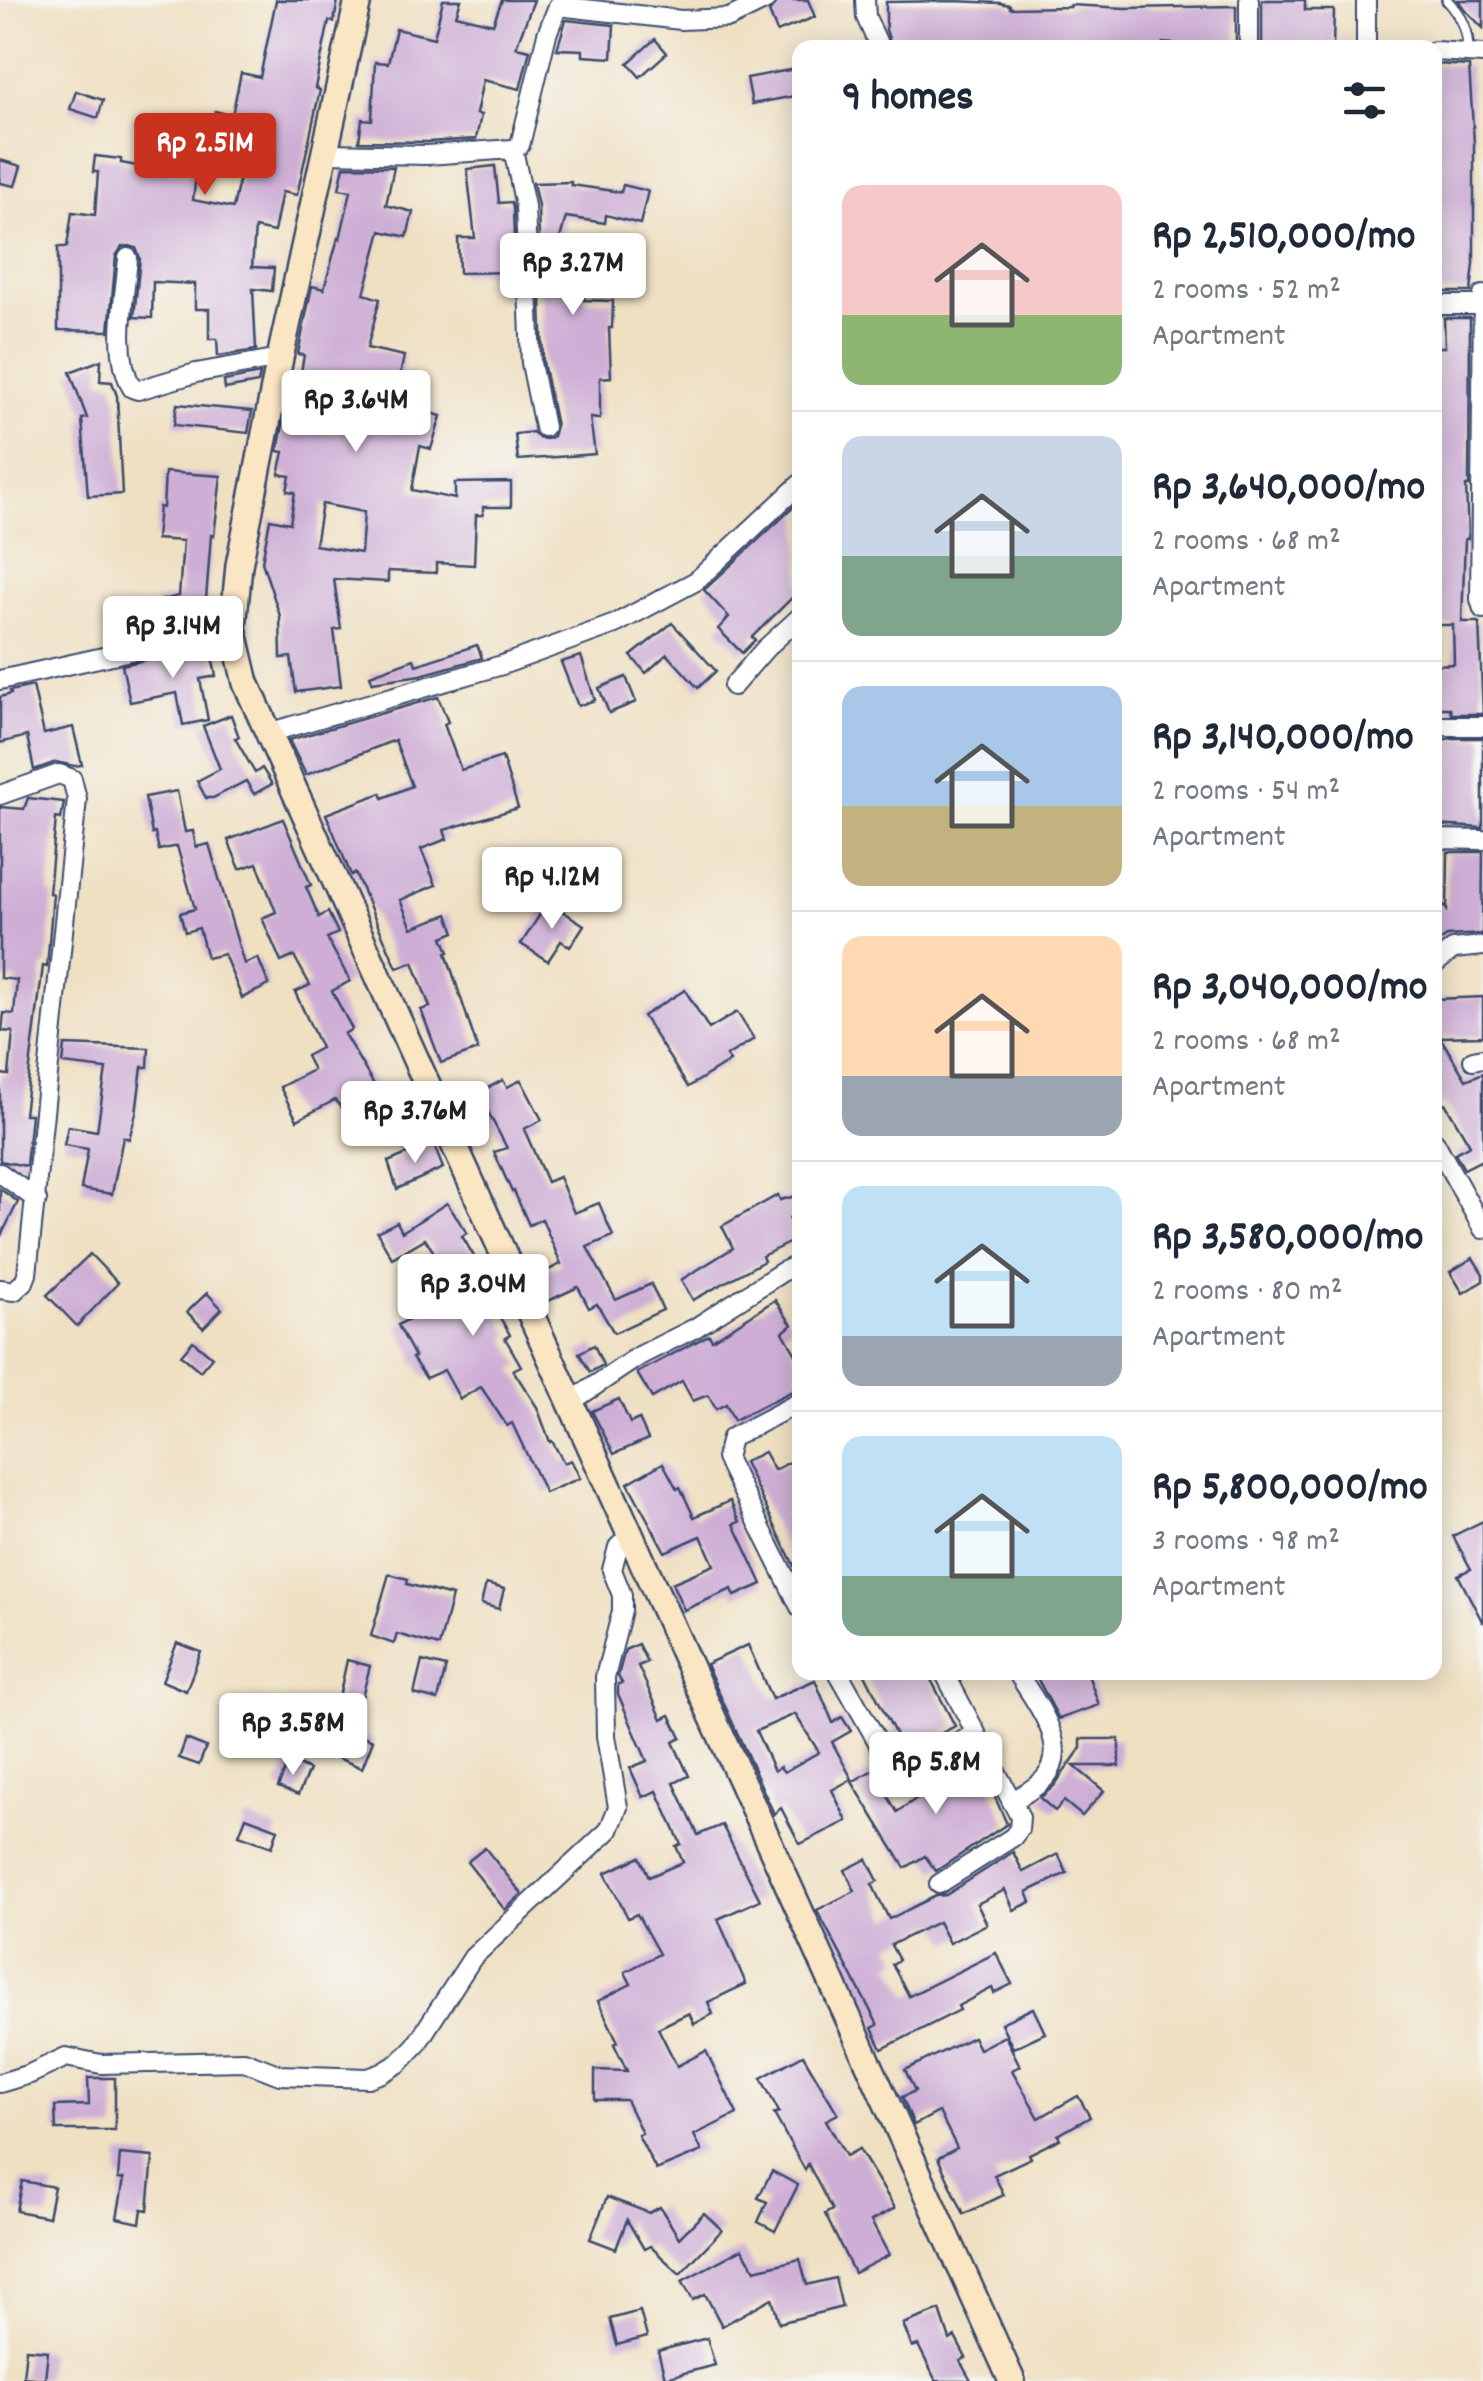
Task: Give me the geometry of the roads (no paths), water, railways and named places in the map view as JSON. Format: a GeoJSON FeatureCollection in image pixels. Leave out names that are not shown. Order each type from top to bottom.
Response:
{"type":"FeatureCollection","features":[{"type":"Feature","properties":{"kind":"street"},"geometry":{"type":"LineString","coordinates":[[358,0],[239,565],[234,628],[246,683],[1012,2381]]}},
{"type":"Feature","properties":{"kind":"street"},"geometry":{"type":"LineString","coordinates":[[327,153],[426,155],[513,150],[520,145],[547,34],[558,6],[585,6],[682,20],[728,18],[766,0]]}},
{"type":"Feature","properties":{"kind":"street"},"geometry":{"type":"LineString","coordinates":[[865,0],[866,18],[876,40]]}},
{"type":"Feature","properties":{"kind":"street"},"geometry":{"type":"LineString","coordinates":[[1249,0],[1249,40]]}},
{"type":"Feature","properties":{"kind":"street"},"geometry":{"type":"LineString","coordinates":[[1366,0],[1366,40]]}},
{"type":"Feature","properties":{"kind":"street"},"geometry":{"type":"LineString","coordinates":[[1442,52],[1478,55],[1483,70]]}},
{"type":"Feature","properties":{"kind":"street"},"geometry":{"type":"LineString","coordinates":[[513,150],[524,206],[530,363],[544,427]]}},
{"type":"Feature","properties":{"kind":"street"},"geometry":{"type":"LineString","coordinates":[[128,258],[122,338],[123,361],[132,388],[138,390],[280,358]]}},
{"type":"Feature","properties":{"kind":"street"},"geometry":{"type":"LineString","coordinates":[[1442,304],[1482,300],[1483,608]]}},
{"type":"Feature","properties":{"kind":"street"},"geometry":{"type":"LineString","coordinates":[[268,733],[502,665],[615,624],[696,581],[792,491]]}},
{"type":"Feature","properties":{"kind":"street"},"geometry":{"type":"LineString","coordinates":[[733,686],[792,624]]}},
{"type":"Feature","properties":{"kind":"street"},"geometry":{"type":"LineString","coordinates":[[0,680],[234,628]]}},
{"type":"Feature","properties":{"kind":"street"},"geometry":{"type":"LineString","coordinates":[[1442,726],[1483,726]]}},
{"type":"Feature","properties":{"kind":"street"},"geometry":{"type":"LineString","coordinates":[[0,795],[67,774],[75,785],[76,799],[37,1200],[24,1282],[14,1291],[0,1289]]}},
{"type":"Feature","properties":{"kind":"street"},"geometry":{"type":"LineString","coordinates":[[1442,839],[1483,840]]}},
{"type":"Feature","properties":{"kind":"street"},"geometry":{"type":"LineString","coordinates":[[1442,958],[1453,949],[1483,946]]}},
{"type":"Feature","properties":{"kind":"street"},"geometry":{"type":"LineString","coordinates":[[1442,1155],[1483,1229]]}},
{"type":"Feature","properties":{"kind":"street"},"geometry":{"type":"LineString","coordinates":[[0,1173],[37,1200]]}},
{"type":"Feature","properties":{"kind":"street"},"geometry":{"type":"LineString","coordinates":[[568,1403],[639,1356],[695,1328],[792,1268]]}},
{"type":"Feature","properties":{"kind":"street"},"geometry":{"type":"LineString","coordinates":[[792,1406],[731,1438],[726,1458],[792,1592]]}},
{"type":"Feature","properties":{"kind":"street"},"geometry":{"type":"LineString","coordinates":[[0,2082],[30,2074],[66,2057],[100,2064],[244,2061],[280,2075],[346,2078],[368,2078],[399,2063],[416,2045],[474,1957],[609,1830],[618,1806],[606,1736],[605,1677],[622,1611],[622,1595],[612,1570],[618,1547],[629,1536]]}},
{"type":"Feature","properties":{"kind":"street"},"geometry":{"type":"LineString","coordinates":[[843,1680],[891,1765],[903,1777],[975,1733]]}},
{"type":"Feature","properties":{"kind":"street"},"geometry":{"type":"LineString","coordinates":[[939,1884],[1013,1837],[1019,1829],[1020,1817],[1018,1797],[975,1733],[948,1680]]}},
{"type":"Feature","properties":{"kind":"street"},"geometry":{"type":"LineString","coordinates":[[1018,1797],[1050,1771],[1055,1746],[1051,1731],[1022,1680]]}},
{"type":"Feature","properties":{"kind":"lane"},"geometry":{"type":"LineString","coordinates":[[1447,0],[1457,10],[1478,55]]}}]}
